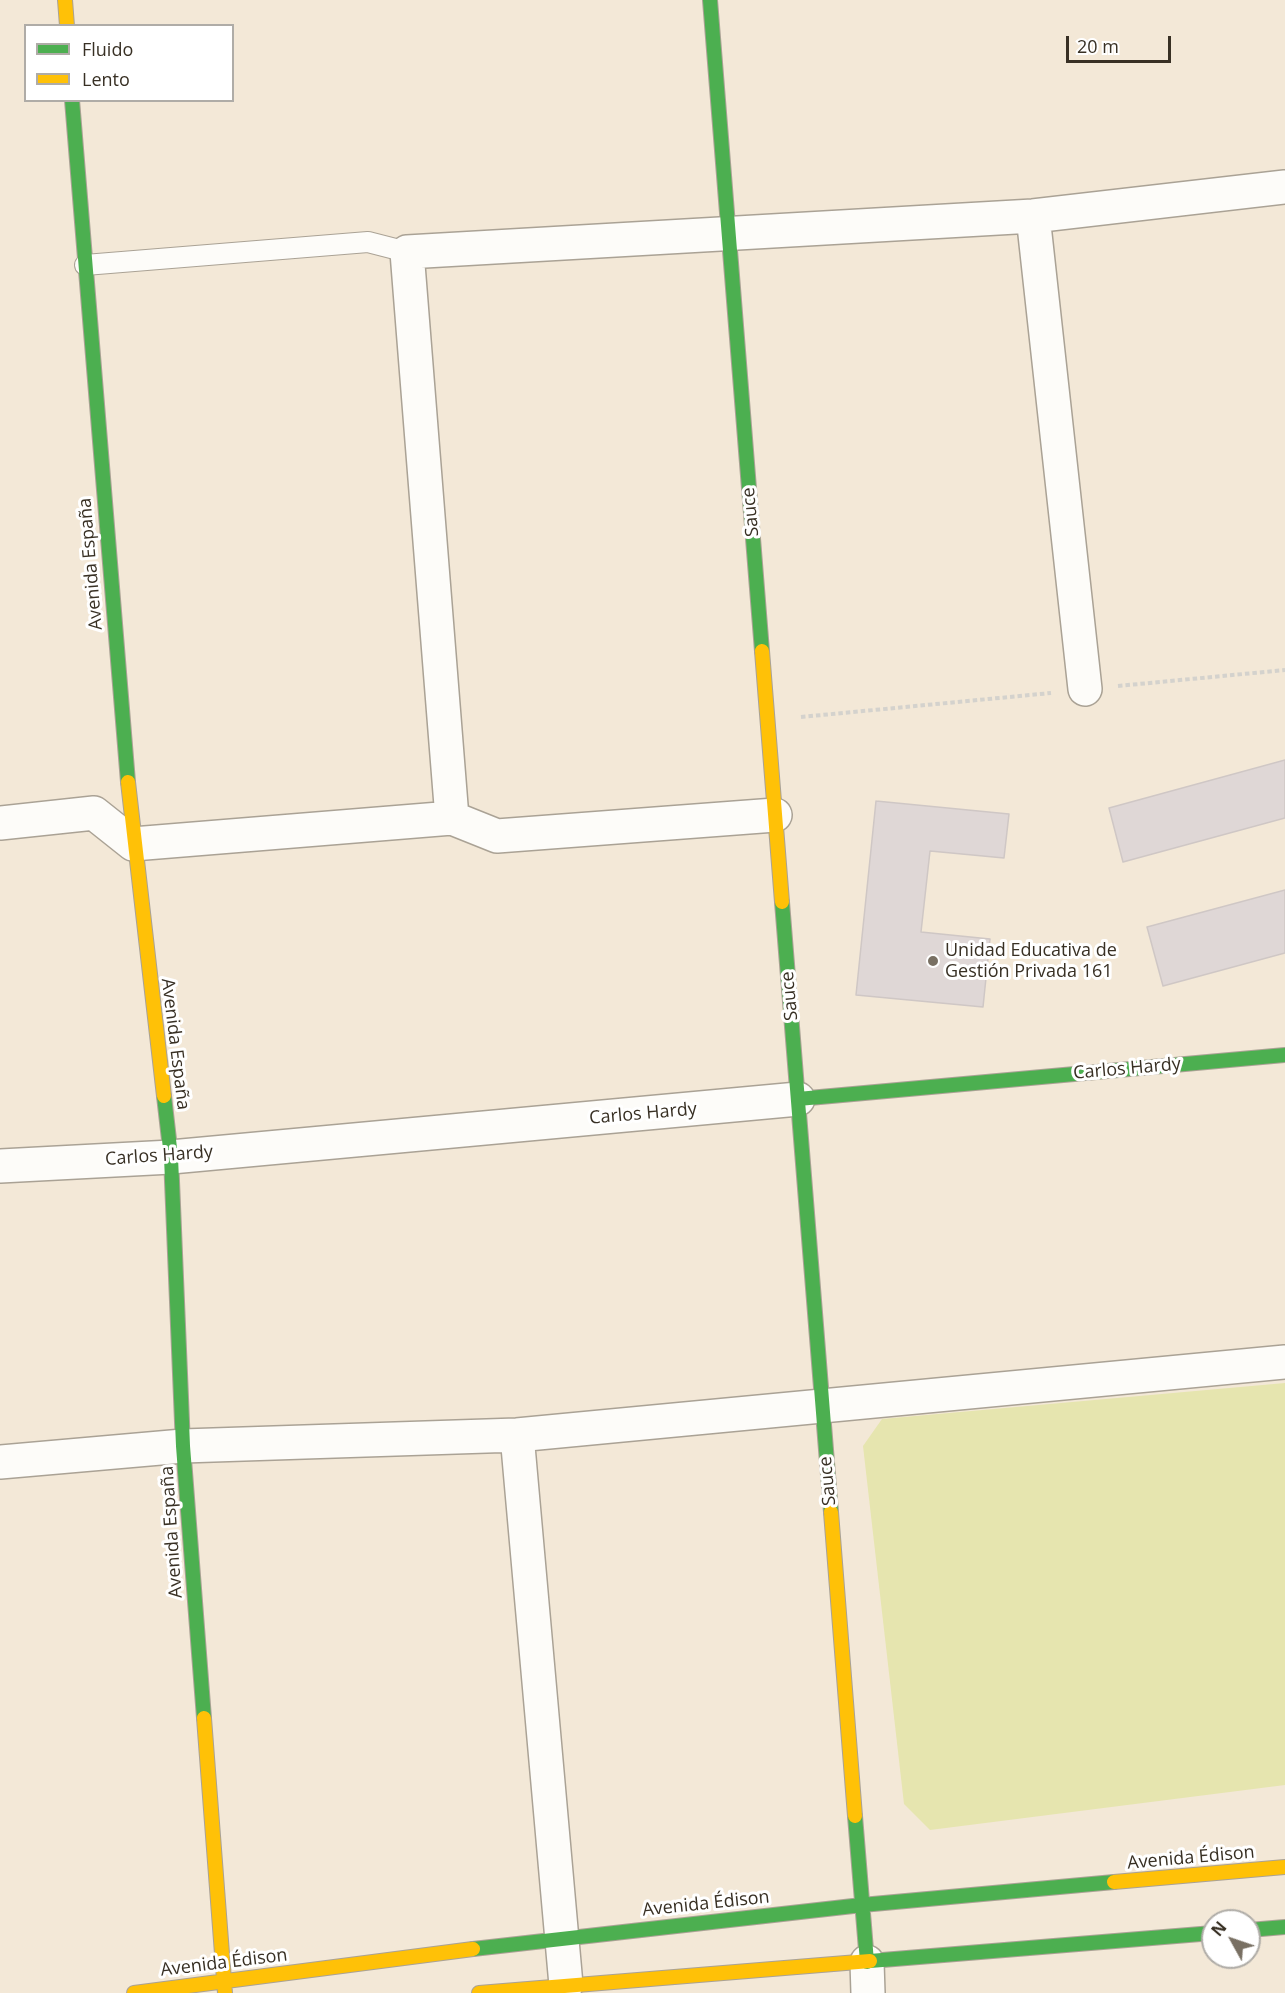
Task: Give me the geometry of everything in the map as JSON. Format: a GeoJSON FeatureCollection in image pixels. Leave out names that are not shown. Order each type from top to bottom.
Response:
{"type":"FeatureCollection","features":[{"type":"Feature","properties":{"kind":"main road"},"geometry":{"type":"LineString","coordinates":[[65,0],[67,24]]}},
{"type":"Feature","properties":{"kind":"main road","name":"Sauce"},"geometry":{"type":"LineString","coordinates":[[710,0],[867,1977]]}},
{"type":"Feature","properties":{"kind":"main road","name":"Avenida España"},"geometry":{"type":"LineString","coordinates":[[72,102],[132,844],[171,1157],[183,1446],[224,1987]]}},
{"type":"Feature","properties":{"kind":"main road","name":"Carlos Hardy"},"geometry":{"type":"LineString","coordinates":[[798,1099],[1285,1055]]}},
{"type":"Feature","properties":{"kind":"main road","name":"Avenida Édison"},"geometry":{"type":"LineString","coordinates":[[134,1993],[224,1987],[562,1938],[862,1905],[1285,1867]]}},
{"type":"Feature","properties":{"kind":"main road"},"geometry":{"type":"LineString","coordinates":[[1261,1929],[1285,1928]]}},
{"type":"Feature","properties":{"kind":"main road"},"geometry":{"type":"LineString","coordinates":[[479,1993],[566,1985],[867,1977],[1201,1935]]}},
{"type":"Feature","properties":{"kind":"street"},"geometry":{"type":"LineString","coordinates":[[452,818],[407,252],[1033,216],[1285,188]]}},
{"type":"Feature","properties":{"kind":"street"},"geometry":{"type":"LineString","coordinates":[[1033,216],[1085,689]]}},
{"type":"Feature","properties":{"kind":"street"},"geometry":{"type":"LineString","coordinates":[[0,823],[94,813],[132,844],[452,818],[497,836],[775,815]]}},
{"type":"Feature","properties":{"kind":"street","name":"Carlos Hardy"},"geometry":{"type":"LineString","coordinates":[[0,1166],[171,1157],[798,1099]]}},
{"type":"Feature","properties":{"kind":"street"},"geometry":{"type":"LineString","coordinates":[[0,1462],[183,1446],[517,1435],[1285,1362]]}},
{"type":"Feature","properties":{"kind":"street"},"geometry":{"type":"LineString","coordinates":[[517,1435],[566,1985]]}},
{"type":"Feature","properties":{"kind":"lane"},"geometry":{"type":"LineString","coordinates":[[85,265],[368,242],[407,252]]}},
{"type":"Feature","properties":{"kind":"path"},"geometry":{"type":"LineString","coordinates":[[768,720],[1285,670]]}},
{"type":"Feature","properties":{"kind":"green space"},"geometry":{"type":"Polygon","coordinates":[[[1285,1383],[1285,1785],[930,1830],[904,1804],[863,1446],[882,1419],[1285,1383]]]}},
{"type":"Feature","properties":{"kind":"building"},"geometry":{"type":"Polygon","coordinates":[[[1285,760],[1285,818],[1123,862],[1109,808],[1285,760]]]}},
{"type":"Feature","properties":{"kind":"building"},"geometry":{"type":"Polygon","coordinates":[[[876,801],[1009,814],[1004,858],[930,851],[921,932],[990,939],[983,1007],[856,995],[876,801]]]}},
{"type":"Feature","properties":{"kind":"building"},"geometry":{"type":"Polygon","coordinates":[[[1285,890],[1285,953],[1163,986],[1147,927],[1285,890]]]}},
{"type":"Feature","properties":{"kind":"traffic: fast"},"geometry":{"type":"LineString","coordinates":[[710,0],[762,651]]}},
{"type":"Feature","properties":{"kind":"traffic: fast"},"geometry":{"type":"LineString","coordinates":[[72,102],[128,782]]}},
{"type":"Feature","properties":{"kind":"traffic: fast"},"geometry":{"type":"LineString","coordinates":[[782,902],[831,1512]]}},
{"type":"Feature","properties":{"kind":"traffic: fast"},"geometry":{"type":"LineString","coordinates":[[798,1099],[1285,1055]]}},
{"type":"Feature","properties":{"kind":"traffic: fast"},"geometry":{"type":"LineString","coordinates":[[164,1096],[171,1157],[183,1446],[204,1718]]}},
{"type":"Feature","properties":{"kind":"traffic: fast"},"geometry":{"type":"LineString","coordinates":[[855,1816],[867,1962]]}},
{"type":"Feature","properties":{"kind":"traffic: fast"},"geometry":{"type":"LineString","coordinates":[[473,1949],[862,1905],[1114,1882]]}},
{"type":"Feature","properties":{"kind":"traffic: fast"},"geometry":{"type":"LineString","coordinates":[[1261,1929],[1285,1927]]}},
{"type":"Feature","properties":{"kind":"traffic: fast"},"geometry":{"type":"LineString","coordinates":[[870,1961],[1201,1934]]}},
{"type":"Feature","properties":{"kind":"traffic: slow"},"geometry":{"type":"LineString","coordinates":[[65,0],[67,24]]}},
{"type":"Feature","properties":{"kind":"traffic: slow"},"geometry":{"type":"LineString","coordinates":[[762,651],[782,902]]}},
{"type":"Feature","properties":{"kind":"traffic: slow"},"geometry":{"type":"LineString","coordinates":[[128,782],[164,1096]]}},
{"type":"Feature","properties":{"kind":"traffic: slow"},"geometry":{"type":"LineString","coordinates":[[831,1512],[855,1816]]}},
{"type":"Feature","properties":{"kind":"traffic: slow"},"geometry":{"type":"LineString","coordinates":[[204,1718],[225,1993]]}},
{"type":"Feature","properties":{"kind":"traffic: slow"},"geometry":{"type":"LineString","coordinates":[[1114,1882],[1285,1867]]}},
{"type":"Feature","properties":{"kind":"traffic: slow"},"geometry":{"type":"LineString","coordinates":[[134,1993],[473,1949]]}},
{"type":"Feature","properties":{"kind":"traffic: slow"},"geometry":{"type":"LineString","coordinates":[[479,1993],[870,1961]]}},
{"type":"Feature","properties":{"kind":"place","name":"Unidad Educativa de Gestión Privada 161"},"geometry":{"type":"Point","coordinates":[933,961]}}]}
